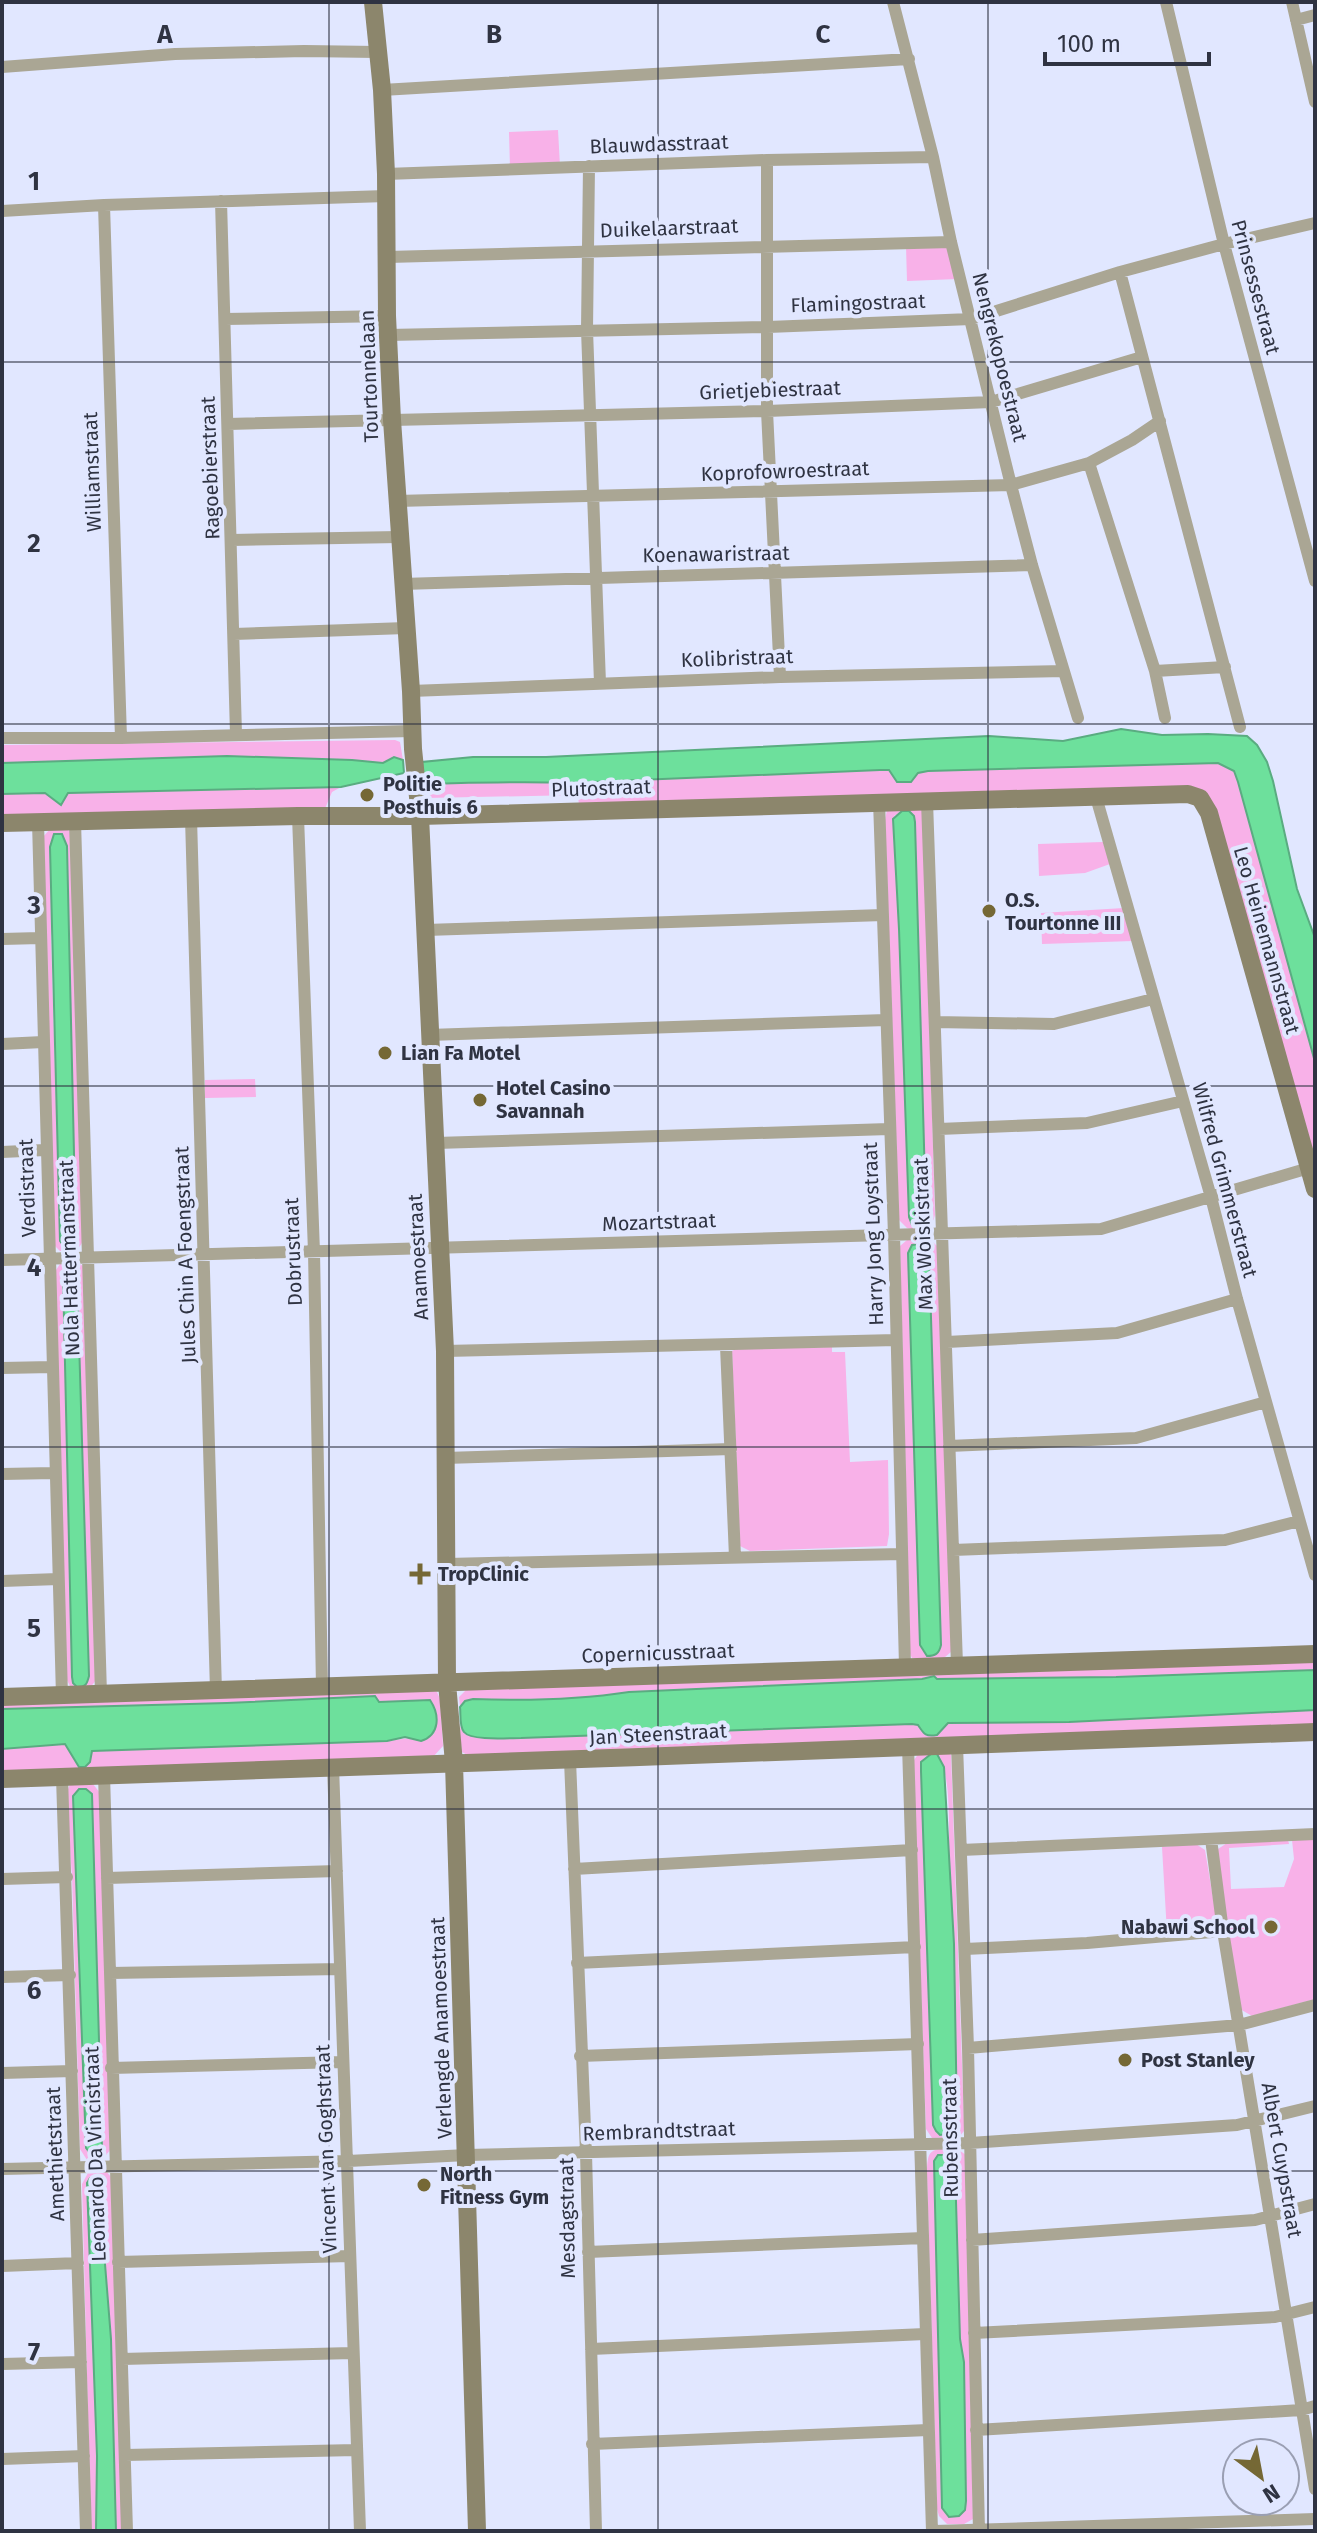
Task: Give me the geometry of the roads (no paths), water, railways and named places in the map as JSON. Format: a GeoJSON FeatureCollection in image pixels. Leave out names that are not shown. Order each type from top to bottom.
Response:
{"type":"FeatureCollection","features":[{"type":"Feature","properties":{"kind":"street","name":"Tourtonnelaan"},"geometry":{"type":"LineString","coordinates":[[373,2],[382,90],[392,420],[412,740]]}},
{"type":"Feature","properties":{"kind":"street","name":"Nengrekopoestraat"},"geometry":{"type":"LineString","coordinates":[[893,2],[1011,485],[1078,718]]}},
{"type":"Feature","properties":{"kind":"street","name":"Prinsessestraat"},"geometry":{"type":"LineString","coordinates":[[1166,2],[1224,244],[1315,581]]}},
{"type":"Feature","properties":{"kind":"street"},"geometry":{"type":"LineString","coordinates":[[1292,2],[1315,102]]}},
{"type":"Feature","properties":{"kind":"street"},"geometry":{"type":"LineString","coordinates":[[1296,20],[1315,15]]}},
{"type":"Feature","properties":{"kind":"street"},"geometry":{"type":"LineString","coordinates":[[2,67],[175,54],[377,52]]}},
{"type":"Feature","properties":{"kind":"street"},"geometry":{"type":"LineString","coordinates":[[382,90],[909,59]]}},
{"type":"Feature","properties":{"kind":"street","name":"Blauwdasstraat"},"geometry":{"type":"LineString","coordinates":[[386,174],[933,157]]}},
{"type":"Feature","properties":{"kind":"street"},"geometry":{"type":"LineString","coordinates":[[767,160],[767,411],[780,677]]}},
{"type":"Feature","properties":{"kind":"street"},"geometry":{"type":"LineString","coordinates":[[589,166],[587,330],[600,683]]}},
{"type":"Feature","properties":{"kind":"street"},"geometry":{"type":"LineString","coordinates":[[2,211],[386,196]]}},
{"type":"Feature","properties":{"kind":"street","name":"Ragoebierstraat"},"geometry":{"type":"LineString","coordinates":[[221,201],[236,734]]}},
{"type":"Feature","properties":{"kind":"street","name":"Williamstraat"},"geometry":{"type":"LineString","coordinates":[[104,205],[121,738]]}},
{"type":"Feature","properties":{"kind":"street","name":"Flamingostraat"},"geometry":{"type":"LineString","coordinates":[[225,319],[587,330],[971,319],[1120,272],[1315,223]]}},
{"type":"Feature","properties":{"kind":"street","name":"Duikelaarstraat"},"geometry":{"type":"LineString","coordinates":[[388,257],[951,242]]}},
{"type":"Feature","properties":{"kind":"street"},"geometry":{"type":"LineString","coordinates":[[1120,272],[1240,727]]}},
{"type":"Feature","properties":{"kind":"street","name":"Grietjebiestraat"},"geometry":{"type":"LineString","coordinates":[[228,424],[767,411],[991,402],[1142,357]]}},
{"type":"Feature","properties":{"kind":"street","name":"Koprofowroestraat"},"geometry":{"type":"LineString","coordinates":[[397,501],[1011,485],[1089,463],[1160,421]]}},
{"type":"Feature","properties":{"kind":"street"},"geometry":{"type":"LineString","coordinates":[[1089,463],[1155,671],[1165,718]]}},
{"type":"Feature","properties":{"kind":"street"},"geometry":{"type":"LineString","coordinates":[[232,540],[399,537]]}},
{"type":"Feature","properties":{"kind":"street","name":"Koenawaristraat"},"geometry":{"type":"LineString","coordinates":[[402,584],[1032,565]]}},
{"type":"Feature","properties":{"kind":"street"},"geometry":{"type":"LineString","coordinates":[[234,634],[406,628]]}},
{"type":"Feature","properties":{"kind":"street"},"geometry":{"type":"LineString","coordinates":[[1155,671],[1225,667]]}},
{"type":"Feature","properties":{"kind":"street","name":"Kolibristraat"},"geometry":{"type":"LineString","coordinates":[[411,691],[780,677],[1064,671]]}},
{"type":"Feature","properties":{"kind":"street"},"geometry":{"type":"LineString","coordinates":[[2,738],[236,734],[412,740]]}},
{"type":"Feature","properties":{"kind":"street","name":"Anamoestraat"},"geometry":{"type":"LineString","coordinates":[[412,740],[420,816],[445,1351],[447,1683],[454,1763]]}},
{"type":"Feature","properties":{"kind":"street","name":"Plutostraat"},"geometry":{"type":"LineString","coordinates":[[2,823],[420,816],[1174,793],[1200,798]]}},
{"type":"Feature","properties":{"kind":"street","name":"Wilfred Grimmerstraat"},"geometry":{"type":"LineString","coordinates":[[1096,797],[1315,1575]]}},
{"type":"Feature","properties":{"kind":"street","name":"Leo Heinemannstraat"},"geometry":{"type":"LineString","coordinates":[[1200,798],[1209,813],[1315,1189]]}},
{"type":"Feature","properties":{"kind":"street","name":"Harry Jong Loystraat"},"geometry":{"type":"LineString","coordinates":[[879,801],[905,1666]]}},
{"type":"Feature","properties":{"kind":"street","name":"Max Woiskistraat"},"geometry":{"type":"LineString","coordinates":[[927,801],[957,1665]]}},
{"type":"Feature","properties":{"kind":"street","name":"Dobrustraat"},"geometry":{"type":"LineString","coordinates":[[298,816],[314,1252],[322,1687]]}},
{"type":"Feature","properties":{"kind":"street","name":"Jules Chin A Foengstraat"},"geometry":{"type":"LineString","coordinates":[[191,818],[216,1691]]}},
{"type":"Feature","properties":{"kind":"street","name":"Nola Hattermanstraat"},"geometry":{"type":"LineString","coordinates":[[75,821],[101,1694]]}},
{"type":"Feature","properties":{"kind":"street","name":"Verdistraat"},"geometry":{"type":"LineString","coordinates":[[38,822],[62,1696]]}},
{"type":"Feature","properties":{"kind":"street"},"geometry":{"type":"LineString","coordinates":[[426,930],[883,915]]}},
{"type":"Feature","properties":{"kind":"street"},"geometry":{"type":"LineString","coordinates":[[2,939],[40,938]]}},
{"type":"Feature","properties":{"kind":"street"},"geometry":{"type":"LineString","coordinates":[[935,1022],[1054,1024],[1153,999]]}},
{"type":"Feature","properties":{"kind":"street"},"geometry":{"type":"LineString","coordinates":[[429,1035],[886,1020]]}},
{"type":"Feature","properties":{"kind":"street"},"geometry":{"type":"LineString","coordinates":[[2,1044],[43,1042]]}},
{"type":"Feature","properties":{"kind":"street"},"geometry":{"type":"LineString","coordinates":[[939,1129],[1087,1123],[1183,1101]]}},
{"type":"Feature","properties":{"kind":"street"},"geometry":{"type":"LineString","coordinates":[[436,1143],[889,1129]]}},
{"type":"Feature","properties":{"kind":"street"},"geometry":{"type":"LineString","coordinates":[[2,1152],[45,1150]]}},
{"type":"Feature","properties":{"kind":"street","name":"Mozartstraat"},"geometry":{"type":"LineString","coordinates":[[2,1260],[1101,1229],[1309,1168]]}},
{"type":"Feature","properties":{"kind":"street"},"geometry":{"type":"LineString","coordinates":[[947,1342],[1117,1333],[1237,1299]]}},
{"type":"Feature","properties":{"kind":"street"},"geometry":{"type":"LineString","coordinates":[[445,1351],[896,1340]]}},
{"type":"Feature","properties":{"kind":"street"},"geometry":{"type":"LineString","coordinates":[[726,1346],[735,1557]]}},
{"type":"Feature","properties":{"kind":"street"},"geometry":{"type":"LineString","coordinates":[[2,1368],[52,1367]]}},
{"type":"Feature","properties":{"kind":"street"},"geometry":{"type":"LineString","coordinates":[[949,1446],[1136,1438],[1266,1402]]}},
{"type":"Feature","properties":{"kind":"street"},"geometry":{"type":"LineString","coordinates":[[445,1458],[731,1449]]}},
{"type":"Feature","properties":{"kind":"street"},"geometry":{"type":"LineString","coordinates":[[2,1474],[54,1473]]}},
{"type":"Feature","properties":{"kind":"street"},"geometry":{"type":"LineString","coordinates":[[953,1550],[1225,1540],[1299,1521]]}},
{"type":"Feature","properties":{"kind":"street"},"geometry":{"type":"LineString","coordinates":[[447,1564],[902,1554]]}},
{"type":"Feature","properties":{"kind":"street"},"geometry":{"type":"LineString","coordinates":[[2,1581],[58,1579]]}},
{"type":"Feature","properties":{"kind":"street","name":"Copernicusstraat"},"geometry":{"type":"LineString","coordinates":[[2,1697],[1315,1654]]}},
{"type":"Feature","properties":{"kind":"street","name":"Jan Steenstraat"},"geometry":{"type":"LineString","coordinates":[[2,1779],[1315,1732]]}},
{"type":"Feature","properties":{"kind":"street","name":"Rubensstraat"},"geometry":{"type":"LineString","coordinates":[[908,1745],[928,2430],[934,2531]]}},
{"type":"Feature","properties":{"kind":"street","name":"Rubensstraat"},"geometry":{"type":"LineString","coordinates":[[957,1745],[968,2048],[979,2530]]}},
{"type":"Feature","properties":{"kind":"street","name":"Mesdagstraat"},"geometry":{"type":"LineString","coordinates":[[570,1760],[586,2153],[596,2531]]}},
{"type":"Feature","properties":{"kind":"street","name":"Verlengde Anamoestraat"},"geometry":{"type":"LineString","coordinates":[[454,1763],[477,2531]]}},
{"type":"Feature","properties":{"kind":"street","name":"Vincent van Goghstraat"},"geometry":{"type":"LineString","coordinates":[[333,1766],[360,2531]]}},
{"type":"Feature","properties":{"kind":"street","name":"Leonardo Da Vincistraat"},"geometry":{"type":"LineString","coordinates":[[104,1775],[127,2531]]}},
{"type":"Feature","properties":{"kind":"street","name":"Amethietstraat"},"geometry":{"type":"LineString","coordinates":[[62,1777],[86,2531]]}},
{"type":"Feature","properties":{"kind":"street"},"geometry":{"type":"LineString","coordinates":[[961,1850],[1315,1834]]}},
{"type":"Feature","properties":{"kind":"street","name":"Albert Cuypstraat"},"geometry":{"type":"LineString","coordinates":[[1211,1839],[1223,1931],[1315,2489]]}},
{"type":"Feature","properties":{"kind":"street"},"geometry":{"type":"LineString","coordinates":[[574,1869],[912,1850]]}},
{"type":"Feature","properties":{"kind":"street"},"geometry":{"type":"LineString","coordinates":[[107,1878],[337,1871]]}},
{"type":"Feature","properties":{"kind":"street"},"geometry":{"type":"LineString","coordinates":[[2,1879],[67,1877]]}},
{"type":"Feature","properties":{"kind":"street"},"geometry":{"type":"LineString","coordinates":[[965,1949],[1087,1943],[1223,1931]]}},
{"type":"Feature","properties":{"kind":"street"},"geometry":{"type":"LineString","coordinates":[[577,1963],[915,1947]]}},
{"type":"Feature","properties":{"kind":"street"},"geometry":{"type":"LineString","coordinates":[[110,1973],[340,1969]]}},
{"type":"Feature","properties":{"kind":"street"},"geometry":{"type":"LineString","coordinates":[[2,1977],[70,1975]]}},
{"type":"Feature","properties":{"kind":"street"},"geometry":{"type":"LineString","coordinates":[[968,2048],[1239,2025],[1315,2005]]}},
{"type":"Feature","properties":{"kind":"street"},"geometry":{"type":"LineString","coordinates":[[580,2056],[918,2044]]}},
{"type":"Feature","properties":{"kind":"street"},"geometry":{"type":"LineString","coordinates":[[111,2068],[343,2062]]}},
{"type":"Feature","properties":{"kind":"street"},"geometry":{"type":"LineString","coordinates":[[2,2073],[72,2071]]}},
{"type":"Feature","properties":{"kind":"street","name":"Rembrandtstraat"},"geometry":{"type":"LineString","coordinates":[[2,2169],[970,2143],[1237,2125],[1315,2106]]}},
{"type":"Feature","properties":{"kind":"street"},"geometry":{"type":"LineString","coordinates":[[972,2240],[1255,2220],[1315,2204]]}},
{"type":"Feature","properties":{"kind":"street"},"geometry":{"type":"LineString","coordinates":[[588,2252],[923,2238]]}},
{"type":"Feature","properties":{"kind":"street"},"geometry":{"type":"LineString","coordinates":[[118,2262],[350,2256]]}},
{"type":"Feature","properties":{"kind":"street"},"geometry":{"type":"LineString","coordinates":[[2,2266],[78,2263]]}},
{"type":"Feature","properties":{"kind":"street"},"geometry":{"type":"LineString","coordinates":[[974,2333],[1287,2314],[1315,2307]]}},
{"type":"Feature","properties":{"kind":"street"},"geometry":{"type":"LineString","coordinates":[[591,2349],[925,2334]]}},
{"type":"Feature","properties":{"kind":"street"},"geometry":{"type":"LineString","coordinates":[[122,2359],[352,2353]]}},
{"type":"Feature","properties":{"kind":"street"},"geometry":{"type":"LineString","coordinates":[[2,2364],[81,2362]]}},
{"type":"Feature","properties":{"kind":"street"},"geometry":{"type":"LineString","coordinates":[[976,2430],[1301,2410],[1315,2406]]}},
{"type":"Feature","properties":{"kind":"street"},"geometry":{"type":"LineString","coordinates":[[592,2444],[928,2430]]}},
{"type":"Feature","properties":{"kind":"street"},"geometry":{"type":"LineString","coordinates":[[125,2455],[356,2450]]}},
{"type":"Feature","properties":{"kind":"street"},"geometry":{"type":"LineString","coordinates":[[2,2459],[84,2456]]}},
{"type":"Feature","properties":{"kind":"street"},"geometry":{"type":"LineString","coordinates":[[934,2531],[1315,2519]]}},
{"type":"Feature","properties":{"kind":"place","name":"Politie Posthuis 6"},"geometry":{"type":"Point","coordinates":[367,795]}},
{"type":"Feature","properties":{"kind":"place","name":"O.S. Tourtonne III"},"geometry":{"type":"Point","coordinates":[989,911]}},
{"type":"Feature","properties":{"kind":"place","name":"Lian Fa Motel"},"geometry":{"type":"Point","coordinates":[385,1053]}},
{"type":"Feature","properties":{"kind":"place","name":"Hotel Casino Savannah"},"geometry":{"type":"Point","coordinates":[480,1100]}},
{"type":"Feature","properties":{"kind":"place","name":"TropClinic"},"geometry":{"type":"Point","coordinates":[420,1574]}},
{"type":"Feature","properties":{"kind":"place","name":"Nabawi School"},"geometry":{"type":"Point","coordinates":[1271,1927]}},
{"type":"Feature","properties":{"kind":"place","name":"Post Stanley"},"geometry":{"type":"Point","coordinates":[1125,2060]}},
{"type":"Feature","properties":{"kind":"place","name":"North Fitness Gym"},"geometry":{"type":"Point","coordinates":[424,2185]}}]}
